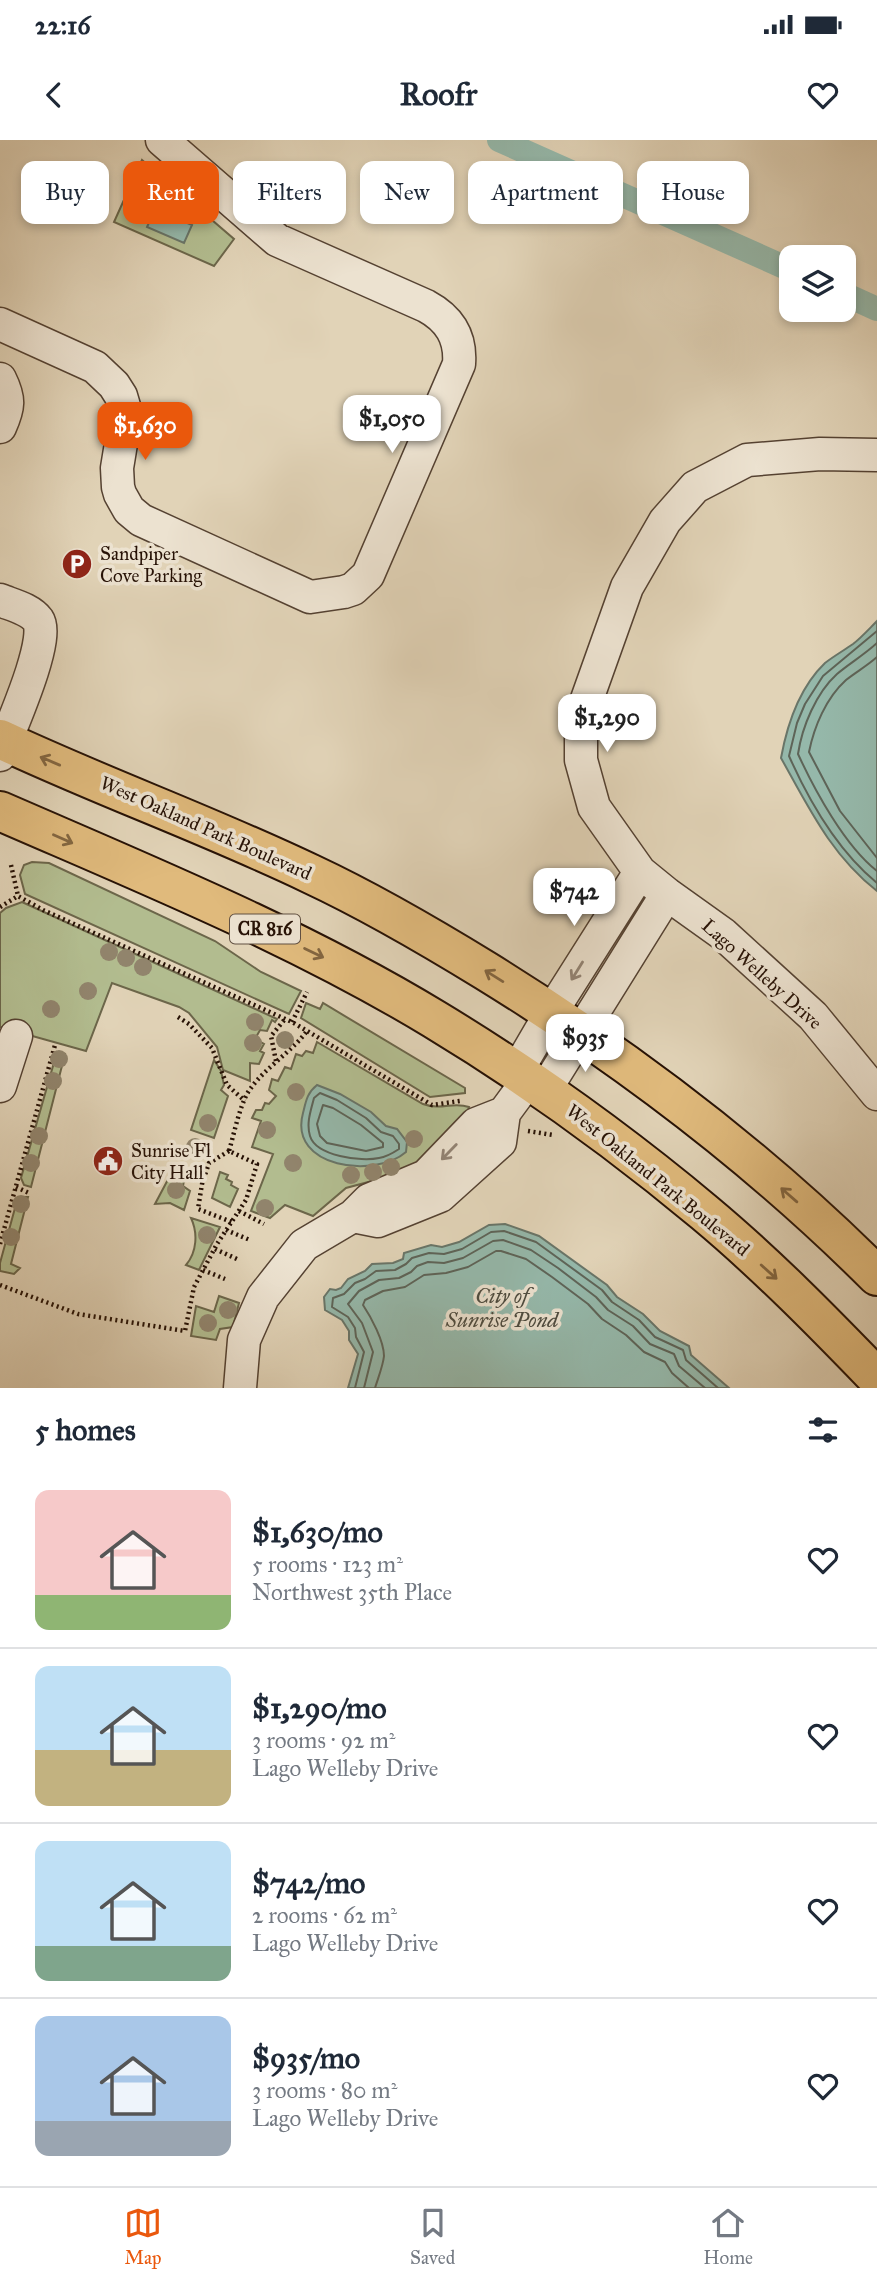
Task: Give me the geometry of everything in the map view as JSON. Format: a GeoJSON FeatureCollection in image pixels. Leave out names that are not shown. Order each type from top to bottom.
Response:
{"type":"FeatureCollection","features":[{"type":"Feature","properties":{"kind":"main road","name":"West Oakland Park Boulevard"},"geometry":{"type":"LineString","coordinates":[[2,745],[312,874],[425,934],[566,1021],[666,1092],[840,1239],[877,1276]]}},
{"type":"Feature","properties":{"kind":"main road","name":"West Oakland Park Boulevard"},"geometry":{"type":"LineString","coordinates":[[0,811],[223,909],[335,964],[433,1018],[530,1080],[606,1134],[706,1214],[806,1305],[877,1378]]}},
{"type":"Feature","properties":{"kind":"street"},"geometry":{"type":"LineString","coordinates":[[0,324],[95,367],[114,385],[127,413],[117,468],[118,487],[123,501],[135,516],[310,597],[344,592],[361,582],[370,570],[459,365],[459,345],[454,332],[446,320],[426,306],[277,240],[162,140]]}},
{"type":"Feature","properties":{"kind":"street"},"geometry":{"type":"LineString","coordinates":[[0,379],[6,392],[8,410],[0,427]]}},
{"type":"Feature","properties":{"kind":"street","name":"Lago Welleby Drive"},"geometry":{"type":"LineString","coordinates":[[877,455],[820,454],[747,460],[695,487],[665,521],[627,587],[581,716],[581,761],[594,807],[640,872],[723,934],[813,1016],[877,1094]]}},
{"type":"Feature","properties":{"kind":"street"},"geometry":{"type":"LineString","coordinates":[[0,600],[26,610],[37,618],[41,626],[37,660],[2,745]]}},
{"type":"Feature","properties":{"kind":"street"},"geometry":{"type":"LineString","coordinates":[[240,1388],[244,1340],[263,1297],[303,1245],[353,1216],[369,1200],[426,1176],[477,1124],[501,1115],[530,1080],[566,1021],[640,872]]}},
{"type":"Feature","properties":{"kind":"street"},"geometry":{"type":"LineString","coordinates":[[566,1021],[667,894]]}},
{"type":"Feature","properties":{"kind":"street"},"geometry":{"type":"LineString","coordinates":[[0,1086],[16,1036]]}},
{"type":"Feature","properties":{"kind":"path"},"geometry":{"type":"LineString","coordinates":[[11,865],[18,896],[292,1022],[432,1105],[467,1100],[530,1132],[562,1136]]}},
{"type":"Feature","properties":{"kind":"path"},"geometry":{"type":"LineString","coordinates":[[0,907],[18,896]]}},
{"type":"Feature","properties":{"kind":"path"},"geometry":{"type":"LineString","coordinates":[[292,1022],[307,992]]}},
{"type":"Feature","properties":{"kind":"path"},"geometry":{"type":"LineString","coordinates":[[178,1017],[189,1024],[212,1048],[227,1085],[245,1101]]}},
{"type":"Feature","properties":{"kind":"path"},"geometry":{"type":"LineString","coordinates":[[276,1061],[271,1036],[285,1019]]}},
{"type":"Feature","properties":{"kind":"path"},"geometry":{"type":"LineString","coordinates":[[232,1222],[198,1209],[209,1163],[229,1151],[247,1094],[282,1054],[297,1044],[307,1031]]}},
{"type":"Feature","properties":{"kind":"path"},"geometry":{"type":"LineString","coordinates":[[0,1244],[55,1045]]}},
{"type":"Feature","properties":{"kind":"path"},"geometry":{"type":"LineString","coordinates":[[0,1285],[78,1314],[185,1331],[194,1287],[246,1200],[257,1164],[229,1151]]}},
{"type":"Feature","properties":{"kind":"path"},"geometry":{"type":"LineString","coordinates":[[16,1187],[29,1193]]}},
{"type":"Feature","properties":{"kind":"path"},"geometry":{"type":"LineString","coordinates":[[239,1211],[264,1224]]}},
{"type":"Feature","properties":{"kind":"path"},"geometry":{"type":"LineString","coordinates":[[226,1230],[250,1240]]}},
{"type":"Feature","properties":{"kind":"path"},"geometry":{"type":"LineString","coordinates":[[215,1249],[237,1259]]}},
{"type":"Feature","properties":{"kind":"path"},"geometry":{"type":"LineString","coordinates":[[202,1270],[225,1279]]}},
{"type":"Feature","properties":{"kind":"shaded area"},"geometry":{"type":"Polygon","coordinates":[[[123,202],[123,224],[217,224],[234,239],[214,266],[114,222],[123,202]]]}},
{"type":"Feature","properties":{"kind":"shaded area"},"geometry":{"type":"Polygon","coordinates":[[[32,862],[49,863],[215,941],[261,972],[301,991],[289,1014],[25,894],[20,875],[24,865],[32,862]]]}},
{"type":"Feature","properties":{"kind":"shaded area"},"geometry":{"type":"Polygon","coordinates":[[[22,902],[277,1019],[275,1022],[272,1020],[267,1031],[260,1030],[255,1039],[264,1044],[260,1051],[264,1053],[259,1064],[250,1063],[250,1081],[223,1070],[217,1047],[189,1013],[112,983],[86,1051],[0,1027],[0,913],[22,902]]]}},
{"type":"Feature","properties":{"kind":"shaded area"},"geometry":{"type":"Polygon","coordinates":[[[306,1003],[320,1009],[323,1003],[465,1088],[465,1093],[430,1097],[301,1018],[306,1003]]]}},
{"type":"Feature","properties":{"kind":"shaded area"},"geometry":{"type":"Polygon","coordinates":[[[317,1042],[423,1104],[436,1107],[469,1107],[464,1121],[424,1159],[402,1173],[346,1188],[313,1216],[285,1205],[270,1218],[251,1211],[273,1154],[252,1147],[261,1121],[252,1118],[256,1110],[262,1110],[265,1103],[269,1104],[276,1096],[269,1090],[272,1079],[278,1081],[285,1067],[291,1069],[296,1054],[302,1056],[306,1051],[313,1053],[317,1042]]]}},
{"type":"Feature","properties":{"kind":"shaded area"},"geometry":{"type":"Polygon","coordinates":[[[57,1052],[65,1054],[31,1187],[24,1185],[21,1178],[57,1052]]]}},
{"type":"Feature","properties":{"kind":"shaded area"},"geometry":{"type":"Polygon","coordinates":[[[214,1060],[221,1071],[224,1085],[221,1090],[228,1096],[214,1138],[191,1130],[214,1060]]]}},
{"type":"Feature","properties":{"kind":"shaded area"},"geometry":{"type":"Polygon","coordinates":[[[173,1170],[185,1175],[183,1186],[190,1191],[184,1210],[170,1203],[155,1204],[173,1170]]]}},
{"type":"Feature","properties":{"kind":"shaded area"},"geometry":{"type":"Polygon","coordinates":[[[220,1172],[228,1175],[226,1179],[238,1189],[230,1207],[212,1198],[220,1172]]]}},
{"type":"Feature","properties":{"kind":"shaded area"},"geometry":{"type":"Polygon","coordinates":[[[18,1197],[28,1197],[11,1264],[20,1268],[14,1274],[0,1271],[0,1263],[18,1197]]]}},
{"type":"Feature","properties":{"kind":"shaded area"},"geometry":{"type":"Polygon","coordinates":[[[191,1218],[220,1227],[199,1270],[186,1265],[195,1242],[191,1218]]]}},
{"type":"Feature","properties":{"kind":"shaded area"},"geometry":{"type":"Polygon","coordinates":[[[219,1296],[239,1303],[233,1327],[220,1329],[216,1340],[191,1336],[196,1306],[214,1312],[219,1296]]]}},
{"type":"Feature","properties":{"kind":"water"},"geometry":{"type":"Polygon","coordinates":[[[148,224],[192,225],[184,243],[147,227],[148,224]]]}},
{"type":"Feature","properties":{"kind":"water"},"geometry":{"type":"Polygon","coordinates":[[[877,621],[877,891],[847,862],[822,830],[781,758],[791,720],[808,683],[825,663],[856,642],[877,621]]]}},
{"type":"Feature","properties":{"kind":"water"},"geometry":{"type":"Polygon","coordinates":[[[317,1085],[340,1094],[371,1112],[386,1126],[397,1129],[407,1142],[406,1152],[375,1165],[356,1166],[321,1157],[308,1146],[302,1132],[306,1101],[317,1085]]]}},
{"type":"Feature","properties":{"kind":"water","name":"City of Sunrise Pond"},"geometry":{"type":"Polygon","coordinates":[[[505,1224],[539,1236],[607,1285],[617,1297],[643,1314],[660,1331],[689,1346],[691,1355],[729,1388],[348,1388],[358,1354],[349,1340],[349,1331],[342,1320],[325,1310],[324,1297],[330,1289],[341,1288],[348,1279],[365,1271],[372,1264],[393,1263],[403,1259],[404,1253],[431,1245],[442,1247],[459,1242],[489,1225],[505,1224]]]}},
{"type":"Feature","properties":{"kind":"waterway"},"geometry":{"type":"LineString","coordinates":[[499,140],[779,265]]}},
{"type":"Feature","properties":{"kind":"waterway"},"geometry":{"type":"LineString","coordinates":[[856,299],[877,309]]}},
{"type":"Feature","properties":{"kind":"place","name":"Sandpiper Cove Parking"},"geometry":{"type":"Point","coordinates":[77,564]}},
{"type":"Feature","properties":{"kind":"place","name":"Sunrise Fl City Hall"},"geometry":{"type":"Point","coordinates":[108,1161]}}]}
